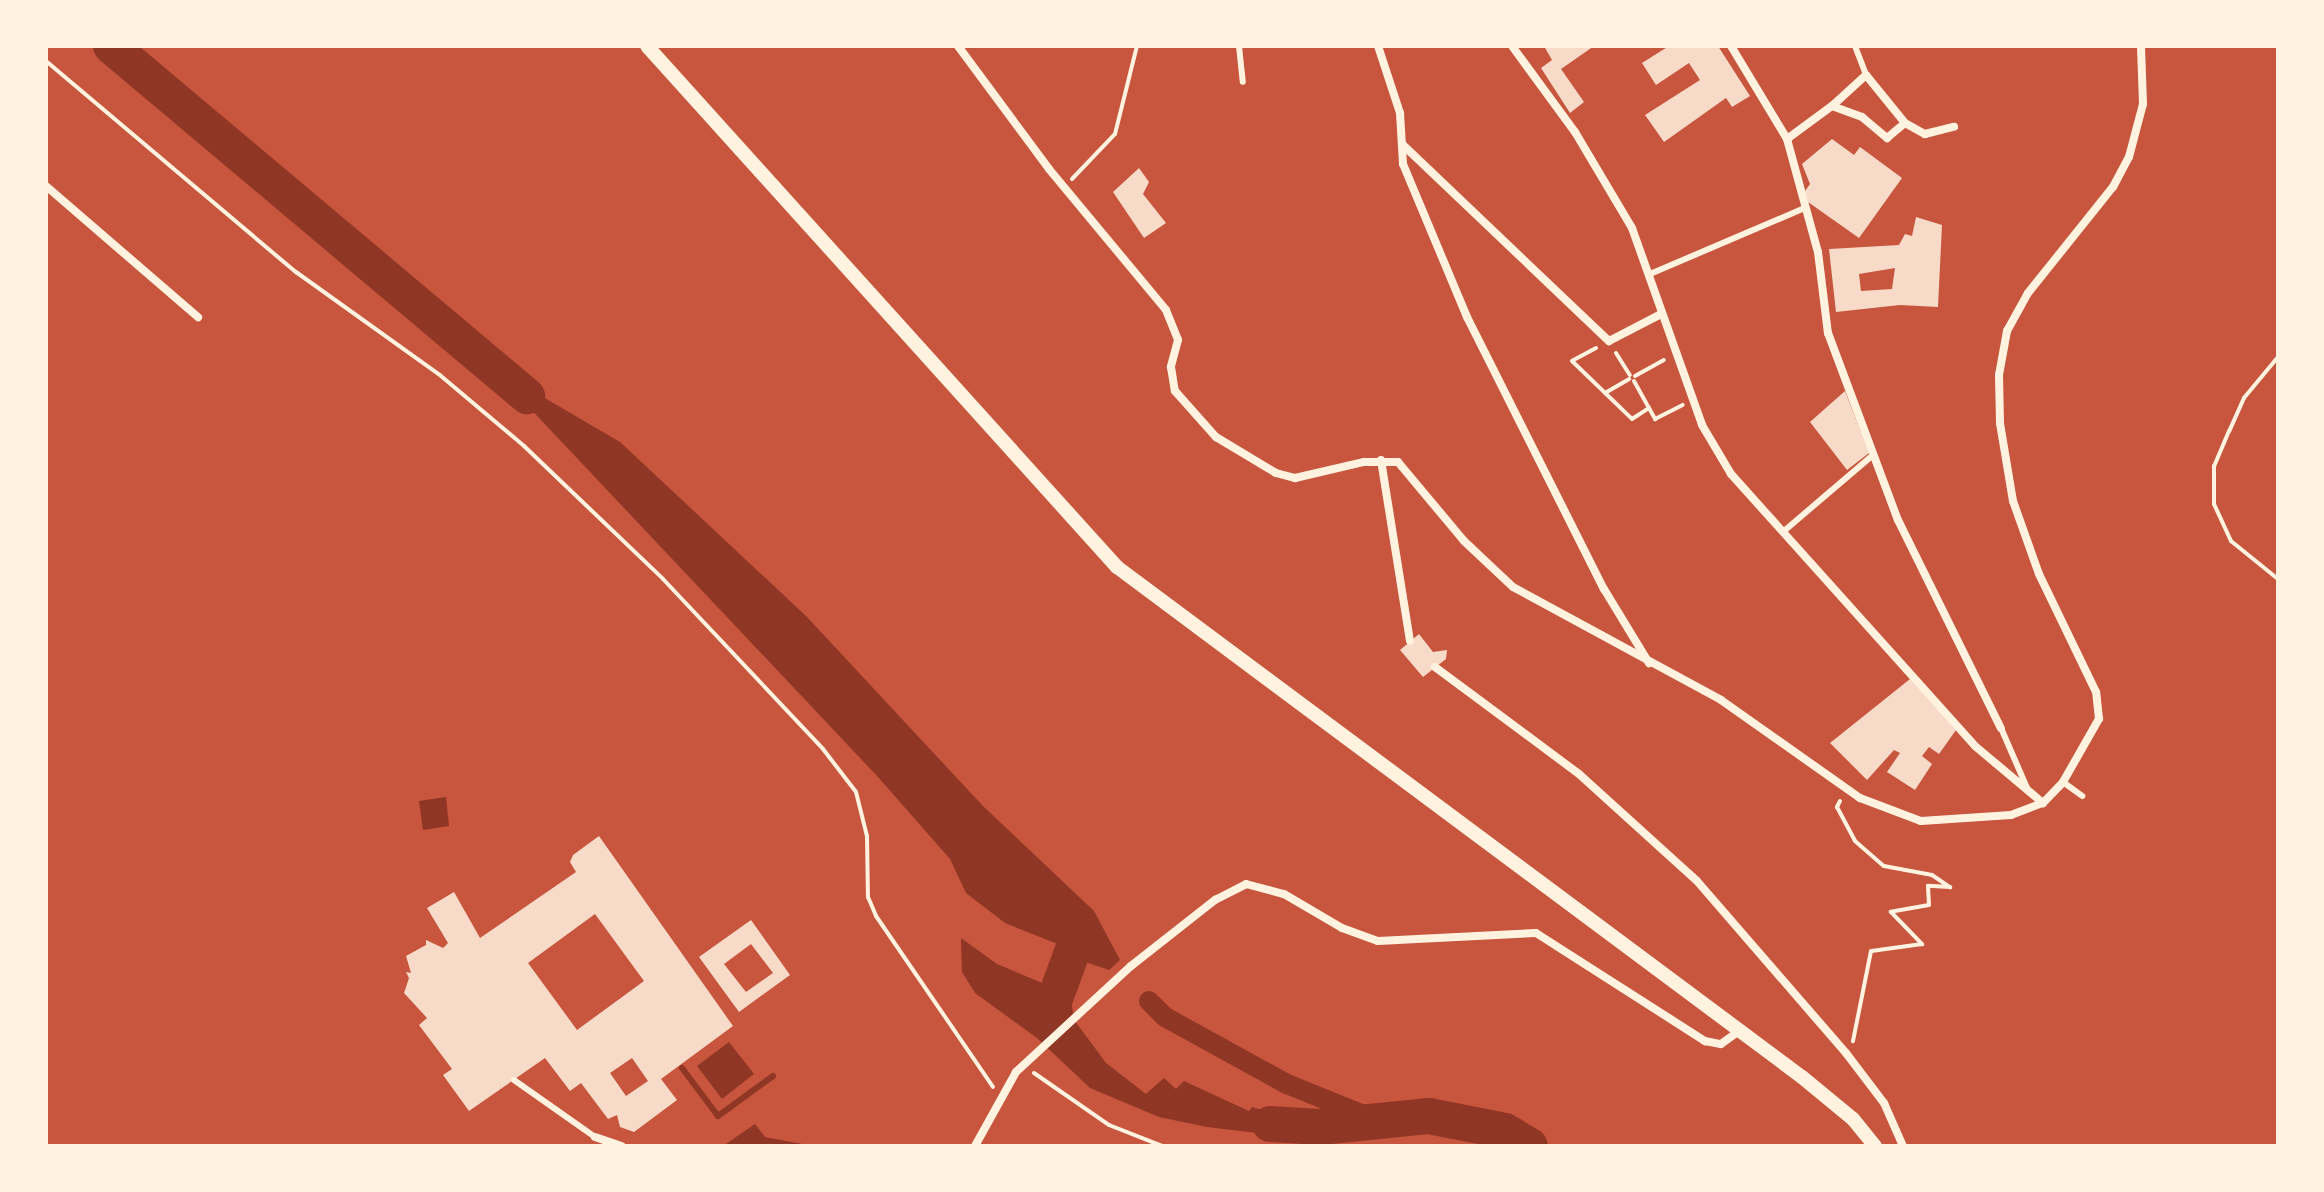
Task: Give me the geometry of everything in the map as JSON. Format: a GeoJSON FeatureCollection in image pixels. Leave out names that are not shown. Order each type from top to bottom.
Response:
{"type":"FeatureCollection","features":[{"type":"Feature","properties":{"kind":"main road"},"geometry":{"type":"LineString","coordinates":[[647,46],[1117,567],[1740,1030],[1830,1099],[1875,1146]]}},
{"type":"Feature","properties":{"kind":"street"},"geometry":{"type":"LineString","coordinates":[[958,46],[1064,186],[1166,310],[1178,340],[1171,367],[1175,391],[1216,437],[1276,473],[1295,478],[1381,460],[1398,462],[1464,541],[1513,587],[1755,721],[1847,790],[1878,808],[1921,821],[2011,815],[2043,803],[2063,782],[2096,729],[2099,711],[2096,692],[2039,574],[2013,501],[2000,423],[1999,375],[2007,331],[2021,304],[2113,187],[2129,157],[2143,104],[2141,46]]}},
{"type":"Feature","properties":{"kind":"street"},"geometry":{"type":"LineString","coordinates":[[1239,46],[1243,82]]}},
{"type":"Feature","properties":{"kind":"street"},"geometry":{"type":"LineString","coordinates":[[1378,46],[1400,113],[1403,164],[1467,317],[1604,589],[1649,663]]}},
{"type":"Feature","properties":{"kind":"street"},"geometry":{"type":"LineString","coordinates":[[1512,46],[1575,132],[1632,228],[1650,274],[1674,355],[1693,401],[1731,474],[1975,746],[2043,803]]}},
{"type":"Feature","properties":{"kind":"street"},"geometry":{"type":"LineString","coordinates":[[1731,46],[1787,139],[1818,252],[1828,333],[1898,520],[2029,791]]}},
{"type":"Feature","properties":{"kind":"street"},"geometry":{"type":"LineString","coordinates":[[1855,46],[1866,75],[1905,123],[1925,134],[1954,127]]}},
{"type":"Feature","properties":{"kind":"street"},"geometry":{"type":"LineString","coordinates":[[1787,139],[1832,106],[1866,75]]}},
{"type":"Feature","properties":{"kind":"street"},"geometry":{"type":"LineString","coordinates":[[1832,106],[1862,117],[1887,138],[1905,123]]}},
{"type":"Feature","properties":{"kind":"street"},"geometry":{"type":"LineString","coordinates":[[1402,143],[1609,341],[1661,314]]}},
{"type":"Feature","properties":{"kind":"street"},"geometry":{"type":"LineString","coordinates":[[46,186],[198,317]]}},
{"type":"Feature","properties":{"kind":"street"},"geometry":{"type":"LineString","coordinates":[[1650,274],[1805,208]]}},
{"type":"Feature","properties":{"kind":"street"},"geometry":{"type":"LineString","coordinates":[[1784,531],[1874,454]]}},
{"type":"Feature","properties":{"kind":"street"},"geometry":{"type":"LineString","coordinates":[[1381,460],[1408,611],[1410,641]]}},
{"type":"Feature","properties":{"kind":"street"},"geometry":{"type":"LineString","coordinates":[[1435,667],[1626,813],[1697,881],[1846,1053],[1884,1103],[1903,1146]]}},
{"type":"Feature","properties":{"kind":"street"},"geometry":{"type":"LineString","coordinates":[[2063,782],[2082,796]]}},
{"type":"Feature","properties":{"kind":"street"},"geometry":{"type":"LineString","coordinates":[[975,1146],[1010,1080],[1127,969],[1222,895],[1246,884],[1261,885],[1342,928],[1378,941],[1536,933],[1705,1041],[1721,1044],[1740,1030]]}},
{"type":"Feature","properties":{"kind":"street"},"geometry":{"type":"LineString","coordinates":[[514,1080],[595,1137],[621,1146]]}},
{"type":"Feature","properties":{"kind":"path"},"geometry":{"type":"LineString","coordinates":[[1064,186],[1115,134],[1137,46]]}},
{"type":"Feature","properties":{"kind":"path"},"geometry":{"type":"LineString","coordinates":[[46,61],[296,272],[441,376],[524,446],[663,579],[823,749],[856,792],[867,836],[868,897],[876,916],[1000,1096]]}},
{"type":"Feature","properties":{"kind":"path"},"geometry":{"type":"LineString","coordinates":[[1649,408],[1632,419],[1572,361],[1609,341],[1632,378],[1649,408],[1655,419],[1693,401]]}},
{"type":"Feature","properties":{"kind":"path"},"geometry":{"type":"LineString","coordinates":[[1605,393],[1674,355]]}},
{"type":"Feature","properties":{"kind":"path"},"geometry":{"type":"LineString","coordinates":[[2278,357],[2239,409],[2214,466],[2214,504],[2231,541],[2278,579]]}},
{"type":"Feature","properties":{"kind":"path"},"geometry":{"type":"LineString","coordinates":[[1846,1053],[1855,1038],[1871,951],[1922,944],[1891,912],[1929,905],[1928,886],[1950,887],[1932,875],[1884,866],[1855,841],[1837,807],[1847,790]]}},
{"type":"Feature","properties":{"kind":"path"},"geometry":{"type":"LineString","coordinates":[[1032,1071],[1109,1125],[1162,1146]]}},
{"type":"Feature","properties":{"kind":"shaded area"},"geometry":{"type":"Polygon","coordinates":[[[490,366],[620,442],[806,616],[983,806],[1094,911],[1120,960],[1109,970],[1063,954],[1065,947],[1005,923],[966,893],[950,859],[878,777],[490,366]]]}},
{"type":"Feature","properties":{"kind":"shaded area"},"geometry":{"type":"Polygon","coordinates":[[[446,797],[449,826],[423,830],[419,801],[446,797]]]}},
{"type":"Feature","properties":{"kind":"shaded area"},"geometry":{"type":"Polygon","coordinates":[[[961,938],[997,964],[1068,994],[1066,1009],[1106,1063],[1146,1094],[1164,1078],[1176,1089],[1184,1081],[1249,1111],[1252,1107],[1320,1127],[1257,1133],[1207,1127],[1159,1117],[1090,1088],[1037,1038],[975,993],[962,972],[961,938]]]}},
{"type":"Feature","properties":{"kind":"shaded area"},"geometry":{"type":"Polygon","coordinates":[[[729,1042],[754,1074],[722,1099],[697,1066],[729,1042]]]}},
{"type":"Feature","properties":{"kind":"shaded area"},"geometry":{"type":"Polygon","coordinates":[[[755,1124],[765,1137],[813,1146],[723,1146],[755,1124]]]}},
{"type":"Feature","properties":{"kind":"building"},"geometry":{"type":"Polygon","coordinates":[[[1544,46],[1594,46],[1561,69],[1584,102],[1570,113],[1541,68],[1552,60],[1544,46]]]}},
{"type":"Feature","properties":{"kind":"building"},"geometry":{"type":"Polygon","coordinates":[[[1669,46],[1718,46],[1750,96],[1732,107],[1726,98],[1664,142],[1645,115],[1700,80],[1689,63],[1656,85],[1642,63],[1669,46]]]}},
{"type":"Feature","properties":{"kind":"building"},"geometry":{"type":"Polygon","coordinates":[[[1832,139],[1854,155],[1860,147],[1902,178],[1859,238],[1808,202],[1805,191],[1810,184],[1802,164],[1832,139]]]}},
{"type":"Feature","properties":{"kind":"building"},"geometry":{"type":"Polygon","coordinates":[[[1139,168],[1149,182],[1143,194],[1166,223],[1144,238],[1113,192],[1139,168]]]}},
{"type":"Feature","properties":{"kind":"building"},"geometry":{"type":"Polygon","coordinates":[[[1916,217],[1942,225],[1938,307],[1900,305],[1836,312],[1829,249],[1899,245],[1905,234],[1912,236],[1916,217]],[[1895,268],[1859,274],[1861,291],[1892,289],[1895,268]]]}},
{"type":"Feature","properties":{"kind":"building"},"geometry":{"type":"Polygon","coordinates":[[[1845,391],[1869,453],[1847,470],[1810,422],[1845,391]]]}},
{"type":"Feature","properties":{"kind":"building"},"geometry":{"type":"Polygon","coordinates":[[[1419,634],[1433,652],[1447,650],[1446,659],[1423,677],[1400,650],[1419,634]]]}},
{"type":"Feature","properties":{"kind":"building"},"geometry":{"type":"Polygon","coordinates":[[[1910,679],[1956,730],[1939,754],[1929,747],[1922,756],[1932,764],[1915,790],[1887,772],[1900,753],[1894,750],[1867,780],[1830,743],[1910,679]]]}},
{"type":"Feature","properties":{"kind":"building"},"geometry":{"type":"Polygon","coordinates":[[[599,836],[733,1026],[661,1079],[677,1100],[634,1132],[620,1127],[617,1115],[608,1119],[581,1083],[570,1091],[545,1058],[469,1111],[443,1075],[452,1069],[419,1025],[427,1018],[404,993],[409,978],[406,972],[411,973],[406,956],[426,945],[426,940],[443,948],[448,943],[427,908],[454,892],[480,938],[576,872],[570,862],[573,855],[599,836]],[[595,914],[528,963],[577,1030],[644,981],[595,914]],[[632,1058],[610,1073],[626,1096],[648,1081],[632,1058]]]}},
{"type":"Feature","properties":{"kind":"building"},"geometry":{"type":"Polygon","coordinates":[[[751,920],[790,975],[739,1012],[699,957],[751,920]],[[751,944],[724,964],[746,992],[773,973],[751,944]]]}},
{"type":"Feature","properties":{"kind":"waterway"},"geometry":{"type":"LineString","coordinates":[[111,46],[527,396]]}},
{"type":"Feature","properties":{"kind":"waterway"},"geometry":{"type":"LineString","coordinates":[[1059,1034],[1053,1004],[1076,941],[1063,915]]}},
{"type":"Feature","properties":{"kind":"waterway"},"geometry":{"type":"LineString","coordinates":[[1149,1001],[1165,1017],[1287,1084],[1378,1121]]}},
{"type":"Feature","properties":{"kind":"waterway"},"geometry":{"type":"LineString","coordinates":[[682,1068],[718,1116],[773,1076]]}},
{"type":"Feature","properties":{"kind":"waterway"},"geometry":{"type":"LineString","coordinates":[[1270,1124],[1320,1127],[1429,1116],[1505,1131],[1530,1146]]}}]}
